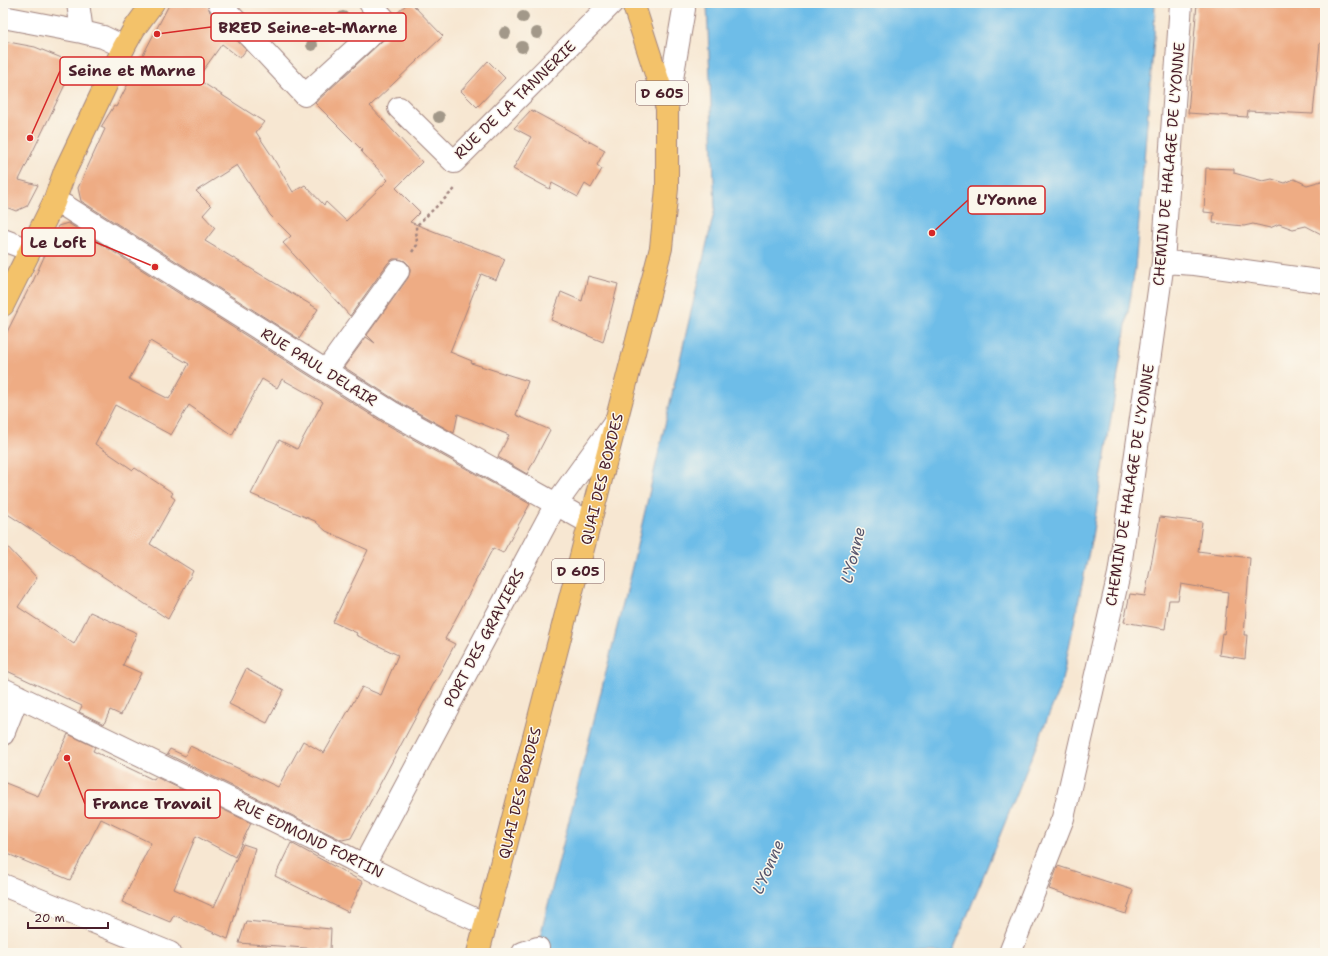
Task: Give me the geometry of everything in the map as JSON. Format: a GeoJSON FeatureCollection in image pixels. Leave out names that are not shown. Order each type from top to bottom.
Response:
{"type":"FeatureCollection","features":[{"type":"Feature","properties":{"kind":"main road"},"geometry":{"type":"LineString","coordinates":[[3,305],[54,202],[65,171],[124,47],[134,29],[153,3]]}},
{"type":"Feature","properties":{"kind":"main road","name":"QUAI DES BORDES"},"geometry":{"type":"LineString","coordinates":[[478,953],[661,248],[667,188],[667,108],[632,3]]}},
{"type":"Feature","properties":{"kind":"street"},"geometry":{"type":"LineString","coordinates":[[78,3],[82,32]]}},
{"type":"Feature","properties":{"kind":"street"},"geometry":{"type":"LineString","coordinates":[[219,3],[305,95],[386,21],[370,3]]}},
{"type":"Feature","properties":{"kind":"street","name":"RUE DE LA TANNERIE"},"geometry":{"type":"LineString","coordinates":[[399,108],[454,162],[612,3]]}},
{"type":"Feature","properties":{"kind":"street"},"geometry":{"type":"LineString","coordinates":[[667,108],[683,3]]}},
{"type":"Feature","properties":{"kind":"street","name":"CHEMIN DE HALAGE DE L'YONNE"},"geometry":{"type":"LineString","coordinates":[[1010,953],[1063,818],[1119,574],[1163,262],[1181,3]]}},
{"type":"Feature","properties":{"kind":"street"},"geometry":{"type":"LineString","coordinates":[[3,17],[103,37],[124,47]]}},
{"type":"Feature","properties":{"kind":"street","name":"RUE PAUL DELAIR"},"geometry":{"type":"LineString","coordinates":[[54,202],[65,206],[391,412],[590,523]]}},
{"type":"Feature","properties":{"kind":"street"},"geometry":{"type":"LineString","coordinates":[[3,240],[30,250]]}},
{"type":"Feature","properties":{"kind":"street"},"geometry":{"type":"LineString","coordinates":[[1163,262],[1195,264],[1325,282]]}},
{"type":"Feature","properties":{"kind":"street"},"geometry":{"type":"LineString","coordinates":[[326,371],[398,271]]}},
{"type":"Feature","properties":{"kind":"street","name":"PORT DES GRAVIERS"},"geometry":{"type":"LineString","coordinates":[[364,865],[556,504],[617,420]]}},
{"type":"Feature","properties":{"kind":"street"},"geometry":{"type":"LineString","coordinates":[[3,734],[10,692]]}},
{"type":"Feature","properties":{"kind":"street","name":"RUE EDMOND FORTIN"},"geometry":{"type":"LineString","coordinates":[[10,692],[131,750],[438,903],[486,924]]}},
{"type":"Feature","properties":{"kind":"street"},"geometry":{"type":"LineString","coordinates":[[3,885],[170,953]]}},
{"type":"Feature","properties":{"kind":"path"},"geometry":{"type":"LineString","coordinates":[[416,226],[457,187],[454,162]]}},
{"type":"Feature","properties":{"kind":"water"},"geometry":{"type":"Polygon","coordinates":[[[707,3],[1155,3],[1154,38],[1135,269],[1092,537],[1061,685],[952,953],[536,953],[633,563],[715,208],[707,3]]]}},
{"type":"Feature","properties":{"kind":"building"},"geometry":{"type":"Polygon","coordinates":[[[170,3],[207,3],[210,12],[246,50],[240,58],[222,44],[197,79],[264,122],[256,132],[293,192],[305,185],[324,205],[326,202],[346,221],[388,180],[361,151],[362,150],[315,103],[394,30],[398,24],[396,14],[408,3],[411,3],[443,36],[370,106],[422,162],[396,188],[420,212],[410,222],[505,259],[496,280],[481,274],[450,352],[472,361],[471,363],[528,381],[516,415],[550,430],[527,474],[498,457],[509,435],[458,414],[454,433],[397,401],[344,367],[366,337],[375,343],[367,335],[408,278],[410,266],[405,261],[393,259],[388,263],[350,316],[283,243],[291,236],[270,215],[237,165],[196,191],[211,206],[203,215],[215,228],[205,241],[318,309],[299,339],[81,201],[78,188],[105,129],[101,127],[114,106],[116,107],[170,3]]]}},
{"type":"Feature","properties":{"kind":"building"},"geometry":{"type":"Polygon","coordinates":[[[1197,3],[1325,3],[1325,43],[1320,43],[1313,114],[1248,111],[1247,117],[1188,113],[1197,3]]]}},
{"type":"Feature","properties":{"kind":"building"},"geometry":{"type":"Polygon","coordinates":[[[3,41],[35,47],[64,59],[74,66],[19,180],[38,185],[27,206],[16,211],[6,207],[3,213],[3,41]]]}},
{"type":"Feature","properties":{"kind":"building"},"geometry":{"type":"Polygon","coordinates":[[[488,61],[505,78],[477,107],[461,91],[488,61]]]}},
{"type":"Feature","properties":{"kind":"building"},"geometry":{"type":"Polygon","coordinates":[[[531,110],[605,150],[597,165],[602,169],[591,188],[585,184],[578,197],[552,183],[550,189],[513,169],[531,137],[514,128],[531,110]]]}},
{"type":"Feature","properties":{"kind":"building"},"geometry":{"type":"Polygon","coordinates":[[[1206,168],[1234,169],[1234,173],[1263,181],[1272,179],[1285,183],[1294,179],[1307,185],[1325,180],[1325,236],[1306,226],[1293,229],[1279,224],[1270,228],[1253,224],[1244,226],[1213,223],[1214,213],[1204,212],[1206,168]]]}},
{"type":"Feature","properties":{"kind":"building"},"geometry":{"type":"Polygon","coordinates":[[[68,223],[384,423],[530,504],[503,553],[493,548],[445,639],[455,644],[351,838],[342,840],[167,754],[170,749],[185,756],[190,746],[278,787],[303,741],[324,753],[362,687],[381,695],[398,655],[333,622],[368,550],[326,531],[315,521],[251,494],[279,440],[297,449],[323,402],[282,379],[277,388],[262,379],[232,435],[189,405],[171,435],[115,405],[95,444],[133,470],[135,468],[173,493],[171,496],[175,499],[150,544],[193,571],[168,619],[3,511],[3,340],[30,288],[58,226],[68,223]],[[150,341],[129,379],[169,399],[189,364],[150,341]]]}},
{"type":"Feature","properties":{"kind":"building"},"geometry":{"type":"Polygon","coordinates":[[[588,276],[618,284],[603,342],[551,320],[561,292],[582,301],[588,276]]]}},
{"type":"Feature","properties":{"kind":"building"},"geometry":{"type":"Polygon","coordinates":[[[1160,517],[1202,522],[1198,551],[1250,558],[1244,635],[1247,635],[1245,659],[1219,655],[1222,633],[1224,634],[1228,592],[1181,584],[1178,600],[1169,600],[1165,629],[1124,622],[1130,594],[1145,596],[1160,517]]]}},
{"type":"Feature","properties":{"kind":"building"},"geometry":{"type":"Polygon","coordinates":[[[3,542],[37,578],[18,607],[74,644],[90,612],[137,633],[123,665],[141,673],[121,715],[110,710],[104,724],[79,712],[82,706],[3,669],[3,542]]]}},
{"type":"Feature","properties":{"kind":"building"},"geometry":{"type":"Polygon","coordinates":[[[246,669],[284,690],[267,723],[229,704],[246,669]]]}},
{"type":"Feature","properties":{"kind":"building"},"geometry":{"type":"Polygon","coordinates":[[[68,734],[95,747],[93,751],[154,780],[156,777],[251,823],[235,857],[196,836],[174,889],[214,907],[243,844],[255,848],[228,939],[174,915],[170,922],[122,902],[151,843],[101,819],[70,880],[3,852],[3,782],[38,796],[68,734]]]}},
{"type":"Feature","properties":{"kind":"building"},"geometry":{"type":"Polygon","coordinates":[[[291,843],[363,882],[348,912],[275,876],[291,843]]]}},
{"type":"Feature","properties":{"kind":"building"},"geometry":{"type":"Polygon","coordinates":[[[1058,866],[1133,890],[1126,914],[1049,889],[1058,866]]]}},
{"type":"Feature","properties":{"kind":"building"},"geometry":{"type":"Polygon","coordinates":[[[246,921],[331,929],[330,950],[239,943],[246,921]]]}},
{"type":"Feature","properties":{"kind":"place","name":"BRED Seine-et-Marne"},"geometry":{"type":"Point","coordinates":[157,34]}},
{"type":"Feature","properties":{"kind":"place","name":"Seine et Marne"},"geometry":{"type":"Point","coordinates":[30,138]}},
{"type":"Feature","properties":{"kind":"place","name":"L'Yonne"},"geometry":{"type":"Point","coordinates":[932,233]}},
{"type":"Feature","properties":{"kind":"place","name":"Le Loft"},"geometry":{"type":"Point","coordinates":[155,267]}},
{"type":"Feature","properties":{"kind":"place","name":"France Travail"},"geometry":{"type":"Point","coordinates":[67,758]}}]}
